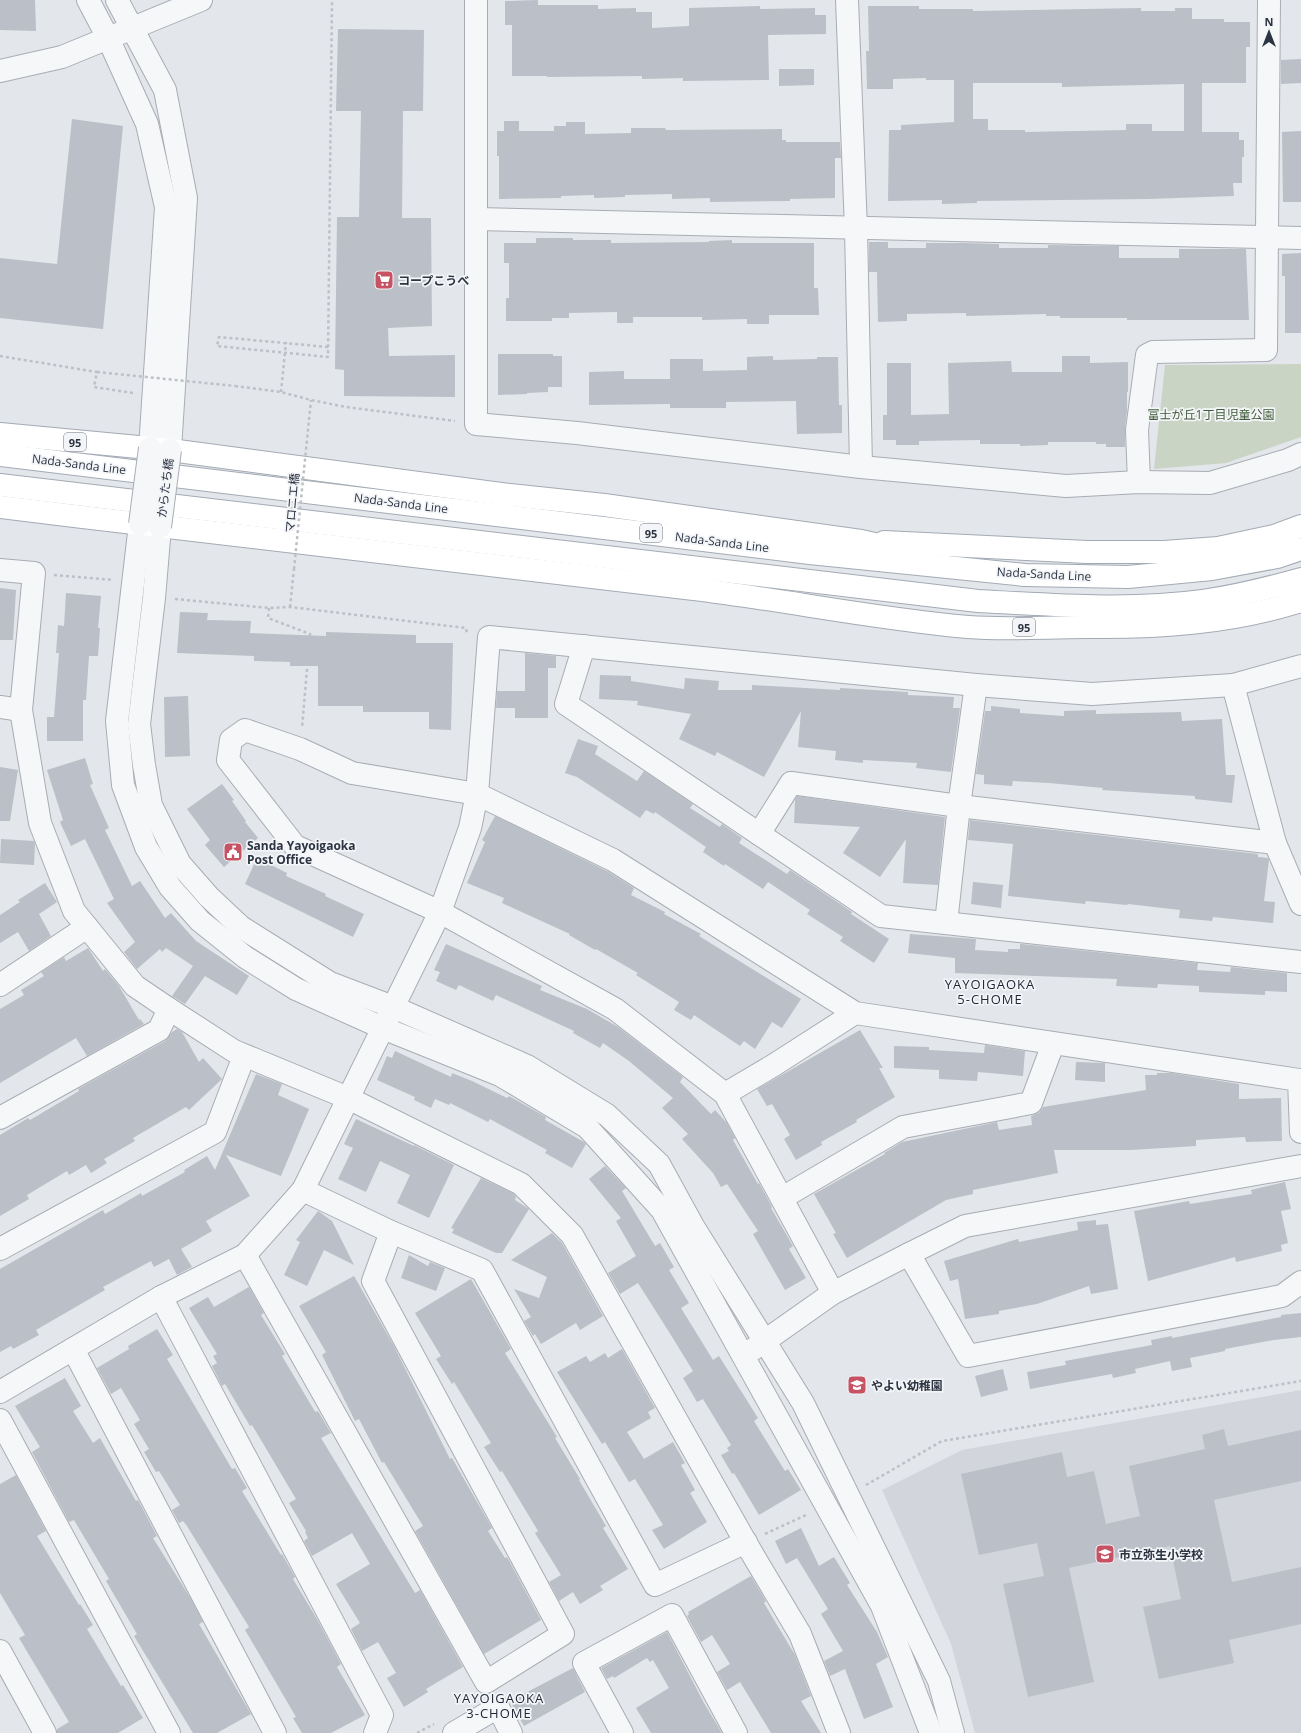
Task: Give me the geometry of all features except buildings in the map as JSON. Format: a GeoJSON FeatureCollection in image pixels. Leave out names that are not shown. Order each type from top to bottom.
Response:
{"type":"FeatureCollection","features":[{"type":"Feature","properties":{"kind":"main road","name":"95"},"geometry":{"type":"LineString","coordinates":[[0,434],[160,449],[502,494],[604,505],[861,541],[1025,575]]}},
{"type":"Feature","properties":{"kind":"main road","name":"Nada-Sanda Line"},"geometry":{"type":"LineString","coordinates":[[0,455],[802,552],[1025,575],[1128,577],[1212,570],[1277,557],[1301,549]]}},
{"type":"Feature","properties":{"kind":"main road","name":"95"},"geometry":{"type":"LineString","coordinates":[[0,485],[978,601]]}},
{"type":"Feature","properties":{"kind":"main road","name":"95"},"geometry":{"type":"LineString","coordinates":[[0,507],[150,526],[746,595],[913,621],[979,627],[1136,628],[1210,622],[1277,609],[1301,601]]}},
{"type":"Feature","properties":{"kind":"main road","name":"95"},"geometry":{"type":"LineString","coordinates":[[861,541],[1087,552],[1164,552],[1218,548],[1274,536],[1301,526]]}},
{"type":"Feature","properties":{"kind":"main road","name":"95"},"geometry":{"type":"LineString","coordinates":[[746,595],[874,603],[978,601],[1123,606],[1203,601],[1267,589],[1301,579]]}},
{"type":"Feature","properties":{"kind":"street"},"geometry":{"type":"LineString","coordinates":[[88,0],[108,38],[147,124],[166,208],[154,396],[160,449]]}},
{"type":"Feature","properties":{"kind":"street"},"geometry":{"type":"LineString","coordinates":[[117,0],[165,90],[186,198],[160,449]]}},
{"type":"Feature","properties":{"kind":"street"},"geometry":{"type":"LineString","coordinates":[[0,72],[62,57],[201,0]]}},
{"type":"Feature","properties":{"kind":"street"},"geometry":{"type":"LineString","coordinates":[[476,0],[476,424],[577,433],[861,467],[1066,486],[1139,482],[1210,483],[1288,460],[1301,454]]}},
{"type":"Feature","properties":{"kind":"street"},"geometry":{"type":"LineString","coordinates":[[847,0],[856,229],[861,467]]}},
{"type":"Feature","properties":{"kind":"street"},"geometry":{"type":"LineString","coordinates":[[1139,482],[1137,430],[1147,354],[1152,352],[1266,350],[1269,0]]}},
{"type":"Feature","properties":{"kind":"street"},"geometry":{"type":"LineString","coordinates":[[476,219],[856,229],[1301,238]]}},
{"type":"Feature","properties":{"kind":"street","name":"からたち橋"},"geometry":{"type":"LineString","coordinates":[[150,526],[160,449]]}},
{"type":"Feature","properties":{"kind":"street"},"geometry":{"type":"LineString","coordinates":[[150,526],[133,581],[117,721],[123,785],[146,847],[170,887],[200,921],[245,957],[296,988],[383,1028],[500,1075],[587,1127],[662,1210],[882,1606],[931,1733]]}},
{"type":"Feature","properties":{"kind":"street"},"geometry":{"type":"LineString","coordinates":[[150,526],[154,598],[139,724],[151,805],[180,864],[209,897],[241,927],[330,983],[393,1007],[528,1066],[607,1115],[659,1164],[693,1226],[803,1403],[939,1681],[952,1733]]}},
{"type":"Feature","properties":{"kind":"street"},"geometry":{"type":"LineString","coordinates":[[0,570],[34,573],[21,710],[40,823],[74,911],[134,986],[169,1009],[244,1056],[348,1098],[521,1184],[572,1235],[746,1542],[800,1634],[839,1733]]}},
{"type":"Feature","properties":{"kind":"street"},"geometry":{"type":"LineString","coordinates":[[0,1392],[161,1297],[245,1255],[303,1190],[440,912],[470,828],[477,794],[489,637],[976,685],[1092,694],[1233,685],[1301,666]]}},
{"type":"Feature","properties":{"kind":"street"},"geometry":{"type":"LineString","coordinates":[[584,646],[566,704],[881,916],[1301,962]]}},
{"type":"Feature","properties":{"kind":"street"},"geometry":{"type":"LineString","coordinates":[[946,924],[959,806],[976,685]]}},
{"type":"Feature","properties":{"kind":"street"},"geometry":{"type":"LineString","coordinates":[[1233,685],[1276,843],[1301,904]]}},
{"type":"Feature","properties":{"kind":"street"},"geometry":{"type":"LineString","coordinates":[[0,707],[21,710]]}},
{"type":"Feature","properties":{"kind":"street"},"geometry":{"type":"LineString","coordinates":[[833,1293],[725,1094],[615,1009],[440,912],[295,846],[228,760],[231,740],[245,730],[300,749],[352,773],[477,794],[613,860],[855,1013],[1299,1080],[1301,1132]]}},
{"type":"Feature","properties":{"kind":"street"},"geometry":{"type":"LineString","coordinates":[[759,834],[791,783],[959,806],[1276,843]]}},
{"type":"Feature","properties":{"kind":"street"},"geometry":{"type":"LineString","coordinates":[[0,985],[87,927]]}},
{"type":"Feature","properties":{"kind":"street"},"geometry":{"type":"LineString","coordinates":[[0,1118],[159,1030],[169,1009]]}},
{"type":"Feature","properties":{"kind":"street"},"geometry":{"type":"LineString","coordinates":[[725,1094],[774,1065],[855,1013]]}},
{"type":"Feature","properties":{"kind":"street"},"geometry":{"type":"LineString","coordinates":[[782,1198],[903,1127],[1031,1103],[1053,1044]]}},
{"type":"Feature","properties":{"kind":"street"},"geometry":{"type":"LineString","coordinates":[[0,1248],[216,1132],[244,1056]]}},
{"type":"Feature","properties":{"kind":"street"},"geometry":{"type":"LineString","coordinates":[[743,1356],[833,1293],[966,1226],[1301,1166]]}},
{"type":"Feature","properties":{"kind":"street"},"geometry":{"type":"LineString","coordinates":[[303,1190],[391,1232],[482,1270],[655,1585],[746,1542]]}},
{"type":"Feature","properties":{"kind":"street"},"geometry":{"type":"LineString","coordinates":[[245,1255],[486,1682],[563,1634],[374,1281],[391,1232]]}},
{"type":"Feature","properties":{"kind":"street"},"geometry":{"type":"LineString","coordinates":[[909,1254],[968,1356],[1282,1296],[1301,1282]]}},
{"type":"Feature","properties":{"kind":"street"},"geometry":{"type":"LineString","coordinates":[[161,1297],[382,1715],[375,1733]]}},
{"type":"Feature","properties":{"kind":"street"},"geometry":{"type":"LineString","coordinates":[[73,1350],[275,1733]]}},
{"type":"Feature","properties":{"kind":"street"},"geometry":{"type":"LineString","coordinates":[[0,1420],[169,1733]]}},
{"type":"Feature","properties":{"kind":"street"},"geometry":{"type":"LineString","coordinates":[[622,1733],[584,1663],[672,1615],[736,1733]]}},
{"type":"Feature","properties":{"kind":"street"},"geometry":{"type":"LineString","coordinates":[[3,1665],[45,1733]]}},
{"type":"Feature","properties":{"kind":"street"},"geometry":{"type":"LineString","coordinates":[[454,1733],[498,1707],[511,1733]]}},
{"type":"Feature","properties":{"kind":"path"},"geometry":{"type":"LineString","coordinates":[[328,347],[219,337],[217,346],[328,357],[332,0]]}},
{"type":"Feature","properties":{"kind":"path"},"geometry":{"type":"LineString","coordinates":[[281,392],[286,342]]}},
{"type":"Feature","properties":{"kind":"path"},"geometry":{"type":"LineString","coordinates":[[0,356],[97,372],[281,392],[346,408],[476,424]]}},
{"type":"Feature","properties":{"kind":"path"},"geometry":{"type":"LineString","coordinates":[[97,372],[94,387],[154,396]]}},
{"type":"Feature","properties":{"kind":"path","name":"マロニエ橋"},"geometry":{"type":"LineString","coordinates":[[290,607],[311,400]]}},
{"type":"Feature","properties":{"kind":"path"},"geometry":{"type":"LineString","coordinates":[[34,573],[133,581]]}},
{"type":"Feature","properties":{"kind":"path"},"geometry":{"type":"LineString","coordinates":[[154,598],[269,608],[290,607],[466,628],[467,636]]}},
{"type":"Feature","properties":{"kind":"path"},"geometry":{"type":"LineString","coordinates":[[269,608],[268,618],[310,634],[300,749]]}},
{"type":"Feature","properties":{"kind":"path"},"geometry":{"type":"LineString","coordinates":[[849,1495],[942,1441],[1301,1381]]}},
{"type":"Feature","properties":{"kind":"path"},"geometry":{"type":"LineString","coordinates":[[746,1542],[827,1506]]}},
{"type":"Feature","properties":{"kind":"shaded area","name":"市立弥生小学校"},"geometry":{"type":"Polygon","coordinates":[[[1301,1390],[1301,1733],[975,1733],[951,1644],[882,1490],[962,1450],[1301,1390]]]}},
{"type":"Feature","properties":{"kind":"green space","name":"富士が丘1丁目児童公園"},"geometry":{"type":"Polygon","coordinates":[[[1301,364],[1301,437],[1226,463],[1154,469],[1165,365],[1301,364]]]}},
{"type":"Feature","properties":{"kind":"place","name":"コープこうべ"},"geometry":{"type":"Point","coordinates":[384,280]}},
{"type":"Feature","properties":{"kind":"place","name":"Sanda Yayoigaoka Post Office"},"geometry":{"type":"Point","coordinates":[233,852]}},
{"type":"Feature","properties":{"kind":"place","name":"やよい幼稚園"},"geometry":{"type":"Point","coordinates":[857,1385]}},
{"type":"Feature","properties":{"kind":"place","name":"市立弥生小学校"},"geometry":{"type":"Point","coordinates":[1105,1554]}},
{"type":"Feature","properties":{"kind":"district","name":"YAYOIGAOKA 5-CHOME"},"geometry":{"type":"Point","coordinates":[990,992]}},
{"type":"Feature","properties":{"kind":"district","name":"YAYOIGAOKA 3-CHOME"},"geometry":{"type":"Point","coordinates":[499,1706]}}]}
